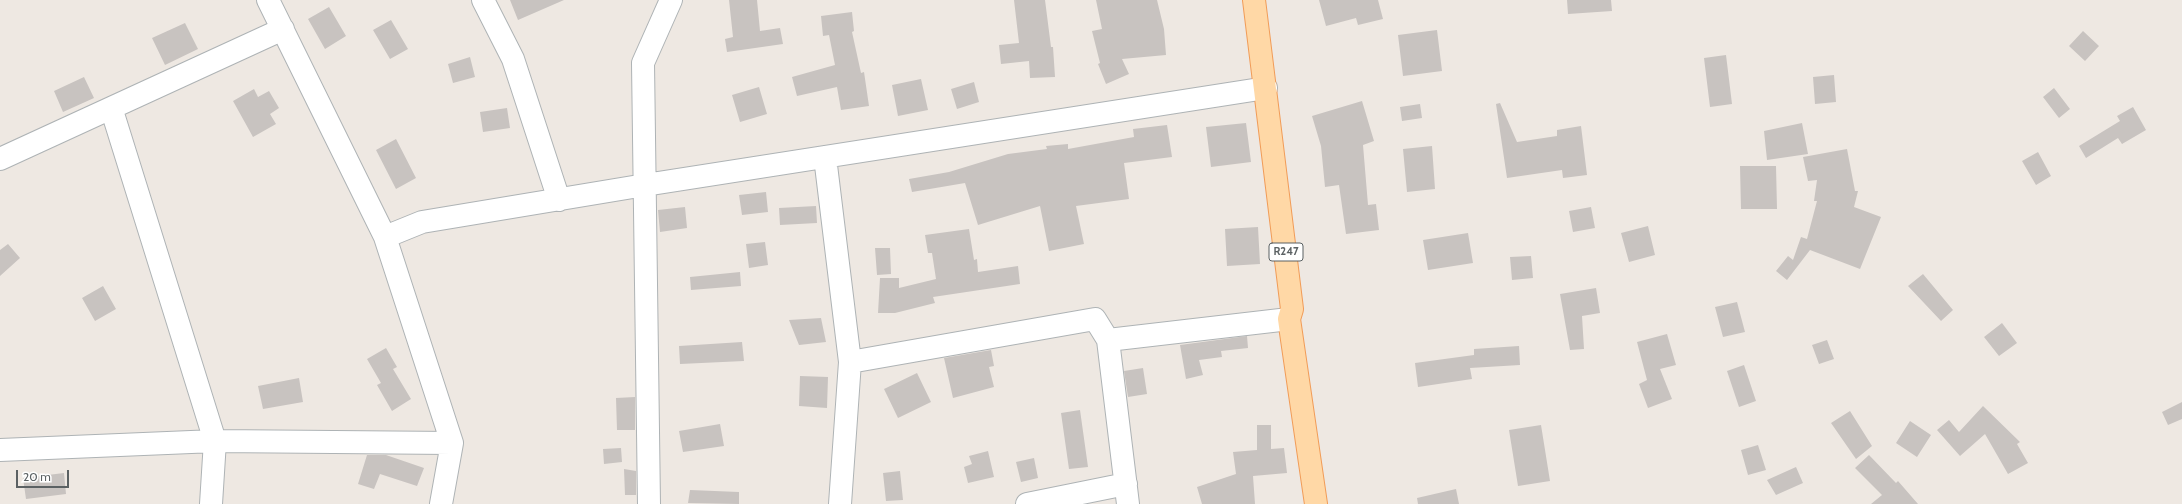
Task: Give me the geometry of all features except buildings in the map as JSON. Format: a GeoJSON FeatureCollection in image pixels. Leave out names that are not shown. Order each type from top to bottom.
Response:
{"type":"FeatureCollection","features":[{"type":"Feature","properties":{"kind":"main road","name":"R247"},"geometry":{"type":"LineString","coordinates":[[1254,0],[1292,309],[1289,319],[1316,504]]}},
{"type":"Feature","properties":{"kind":"street"},"geometry":{"type":"LineString","coordinates":[[268,0],[385,237],[452,443],[441,504]]}},
{"type":"Feature","properties":{"kind":"street"},"geometry":{"type":"LineString","coordinates":[[483,0],[513,59],[559,200]]}},
{"type":"Feature","properties":{"kind":"street"},"geometry":{"type":"LineString","coordinates":[[649,504],[643,63],[671,0]]}},
{"type":"Feature","properties":{"kind":"street"},"geometry":{"type":"LineString","coordinates":[[0,159],[283,29]]}},
{"type":"Feature","properties":{"kind":"street"},"geometry":{"type":"LineString","coordinates":[[385,237],[422,222],[645,185],[1266,88]]}},
{"type":"Feature","properties":{"kind":"street"},"geometry":{"type":"LineString","coordinates":[[114,117],[215,441],[211,504]]}},
{"type":"Feature","properties":{"kind":"street"},"geometry":{"type":"LineString","coordinates":[[825,157],[850,362],[840,504]]}},
{"type":"Feature","properties":{"kind":"street"},"geometry":{"type":"LineString","coordinates":[[850,362],[1095,318],[1108,340],[1127,494],[1027,504]]}},
{"type":"Feature","properties":{"kind":"street"},"geometry":{"type":"LineString","coordinates":[[1108,340],[1289,319]]}},
{"type":"Feature","properties":{"kind":"street"},"geometry":{"type":"LineString","coordinates":[[0,450],[215,441],[452,443]]}}]}
